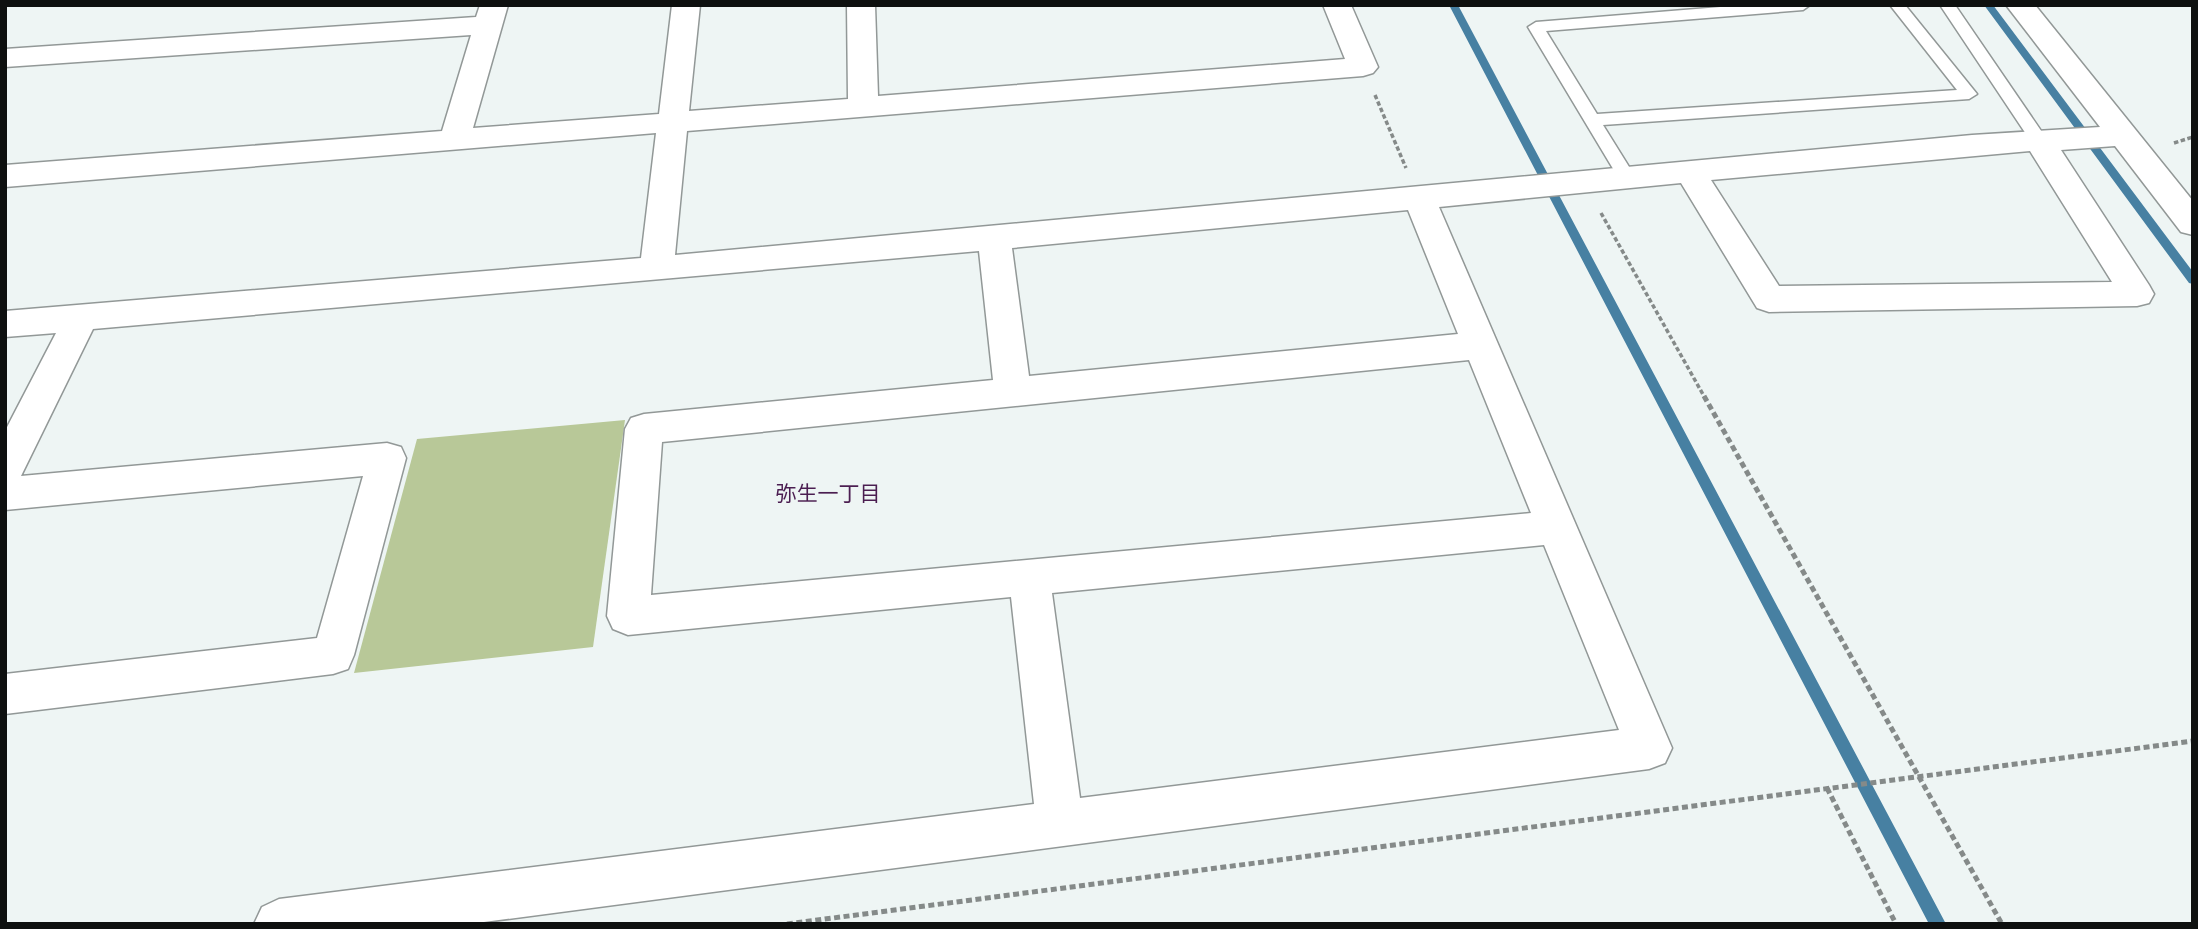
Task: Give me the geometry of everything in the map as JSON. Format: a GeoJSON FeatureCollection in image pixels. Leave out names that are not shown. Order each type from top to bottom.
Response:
{"type":"FeatureCollection","features":[{"type":"Feature","properties":{"kind":"street"},"geometry":{"type":"LineString","coordinates":[[657,268],[686,5]]}},
{"type":"Feature","properties":{"kind":"street"},"geometry":{"type":"LineString","coordinates":[[861,5],[863,107]]}},
{"type":"Feature","properties":{"kind":"street"},"geometry":{"type":"LineString","coordinates":[[5,176],[1363,68],[1336,5]]}},
{"type":"Feature","properties":{"kind":"street"},"geometry":{"type":"LineString","coordinates":[[2020,5],[2193,224]]}},
{"type":"Feature","properties":{"kind":"street"},"geometry":{"type":"LineString","coordinates":[[5,58],[491,15],[455,139]]}},
{"type":"Feature","properties":{"kind":"street"},"geometry":{"type":"LineString","coordinates":[[5,324],[994,238],[1972,145],[2121,136]]}},
{"type":"Feature","properties":{"kind":"street"},"geometry":{"type":"LineString","coordinates":[[1690,172],[1769,299],[2137,294],[2040,142]]}},
{"type":"Feature","properties":{"kind":"street"},"geometry":{"type":"LineString","coordinates":[[279,924],[1649,748],[1419,197]]}},
{"type":"Feature","properties":{"kind":"street"},"geometry":{"type":"LineString","coordinates":[[994,238],[1013,392]]}},
{"type":"Feature","properties":{"kind":"street"},"geometry":{"type":"LineString","coordinates":[[5,469],[82,317]]}},
{"type":"Feature","properties":{"kind":"street"},"geometry":{"type":"LineString","coordinates":[[1481,345],[644,429],[628,616],[1556,527]]}},
{"type":"Feature","properties":{"kind":"street"},"geometry":{"type":"LineString","coordinates":[[5,494],[387,458],[332,655],[5,694]]}},
{"type":"Feature","properties":{"kind":"street"},"geometry":{"type":"LineString","coordinates":[[1029,578],[1060,824]]}},
{"type":"Feature","properties":{"kind":"lane"},"geometry":{"type":"LineString","coordinates":[[1627,178],[1536,27],[1803,5]]}},
{"type":"Feature","properties":{"kind":"lane"},"geometry":{"type":"LineString","coordinates":[[1592,120],[1969,94],[1898,5]]}},
{"type":"Feature","properties":{"kind":"lane"},"geometry":{"type":"LineString","coordinates":[[1947,5],[2040,142]]}},
{"type":"Feature","properties":{"kind":"path"},"geometry":{"type":"LineString","coordinates":[[1363,68],[1419,197]]}},
{"type":"Feature","properties":{"kind":"path"},"geometry":{"type":"LineString","coordinates":[[1584,182],[2001,924]]}},
{"type":"Feature","properties":{"kind":"path"},"geometry":{"type":"LineString","coordinates":[[787,924],[2193,741]]}},
{"type":"Feature","properties":{"kind":"path"},"geometry":{"type":"LineString","coordinates":[[1827,788],[1896,924]]}},
{"type":"Feature","properties":{"kind":"green space"},"geometry":{"type":"Polygon","coordinates":[[[625,420],[593,647],[354,673],[417,439],[625,420]]]}},
{"type":"Feature","properties":{"kind":"waterway"},"geometry":{"type":"LineString","coordinates":[[1453,5],[1938,924]]}},
{"type":"Feature","properties":{"kind":"waterway"},"geometry":{"type":"LineString","coordinates":[[1988,5],[2193,280]]}},
{"type":"Feature","properties":{"kind":"district","name":"弥生一丁目"},"geometry":{"type":"Point","coordinates":[828,494]}}]}
